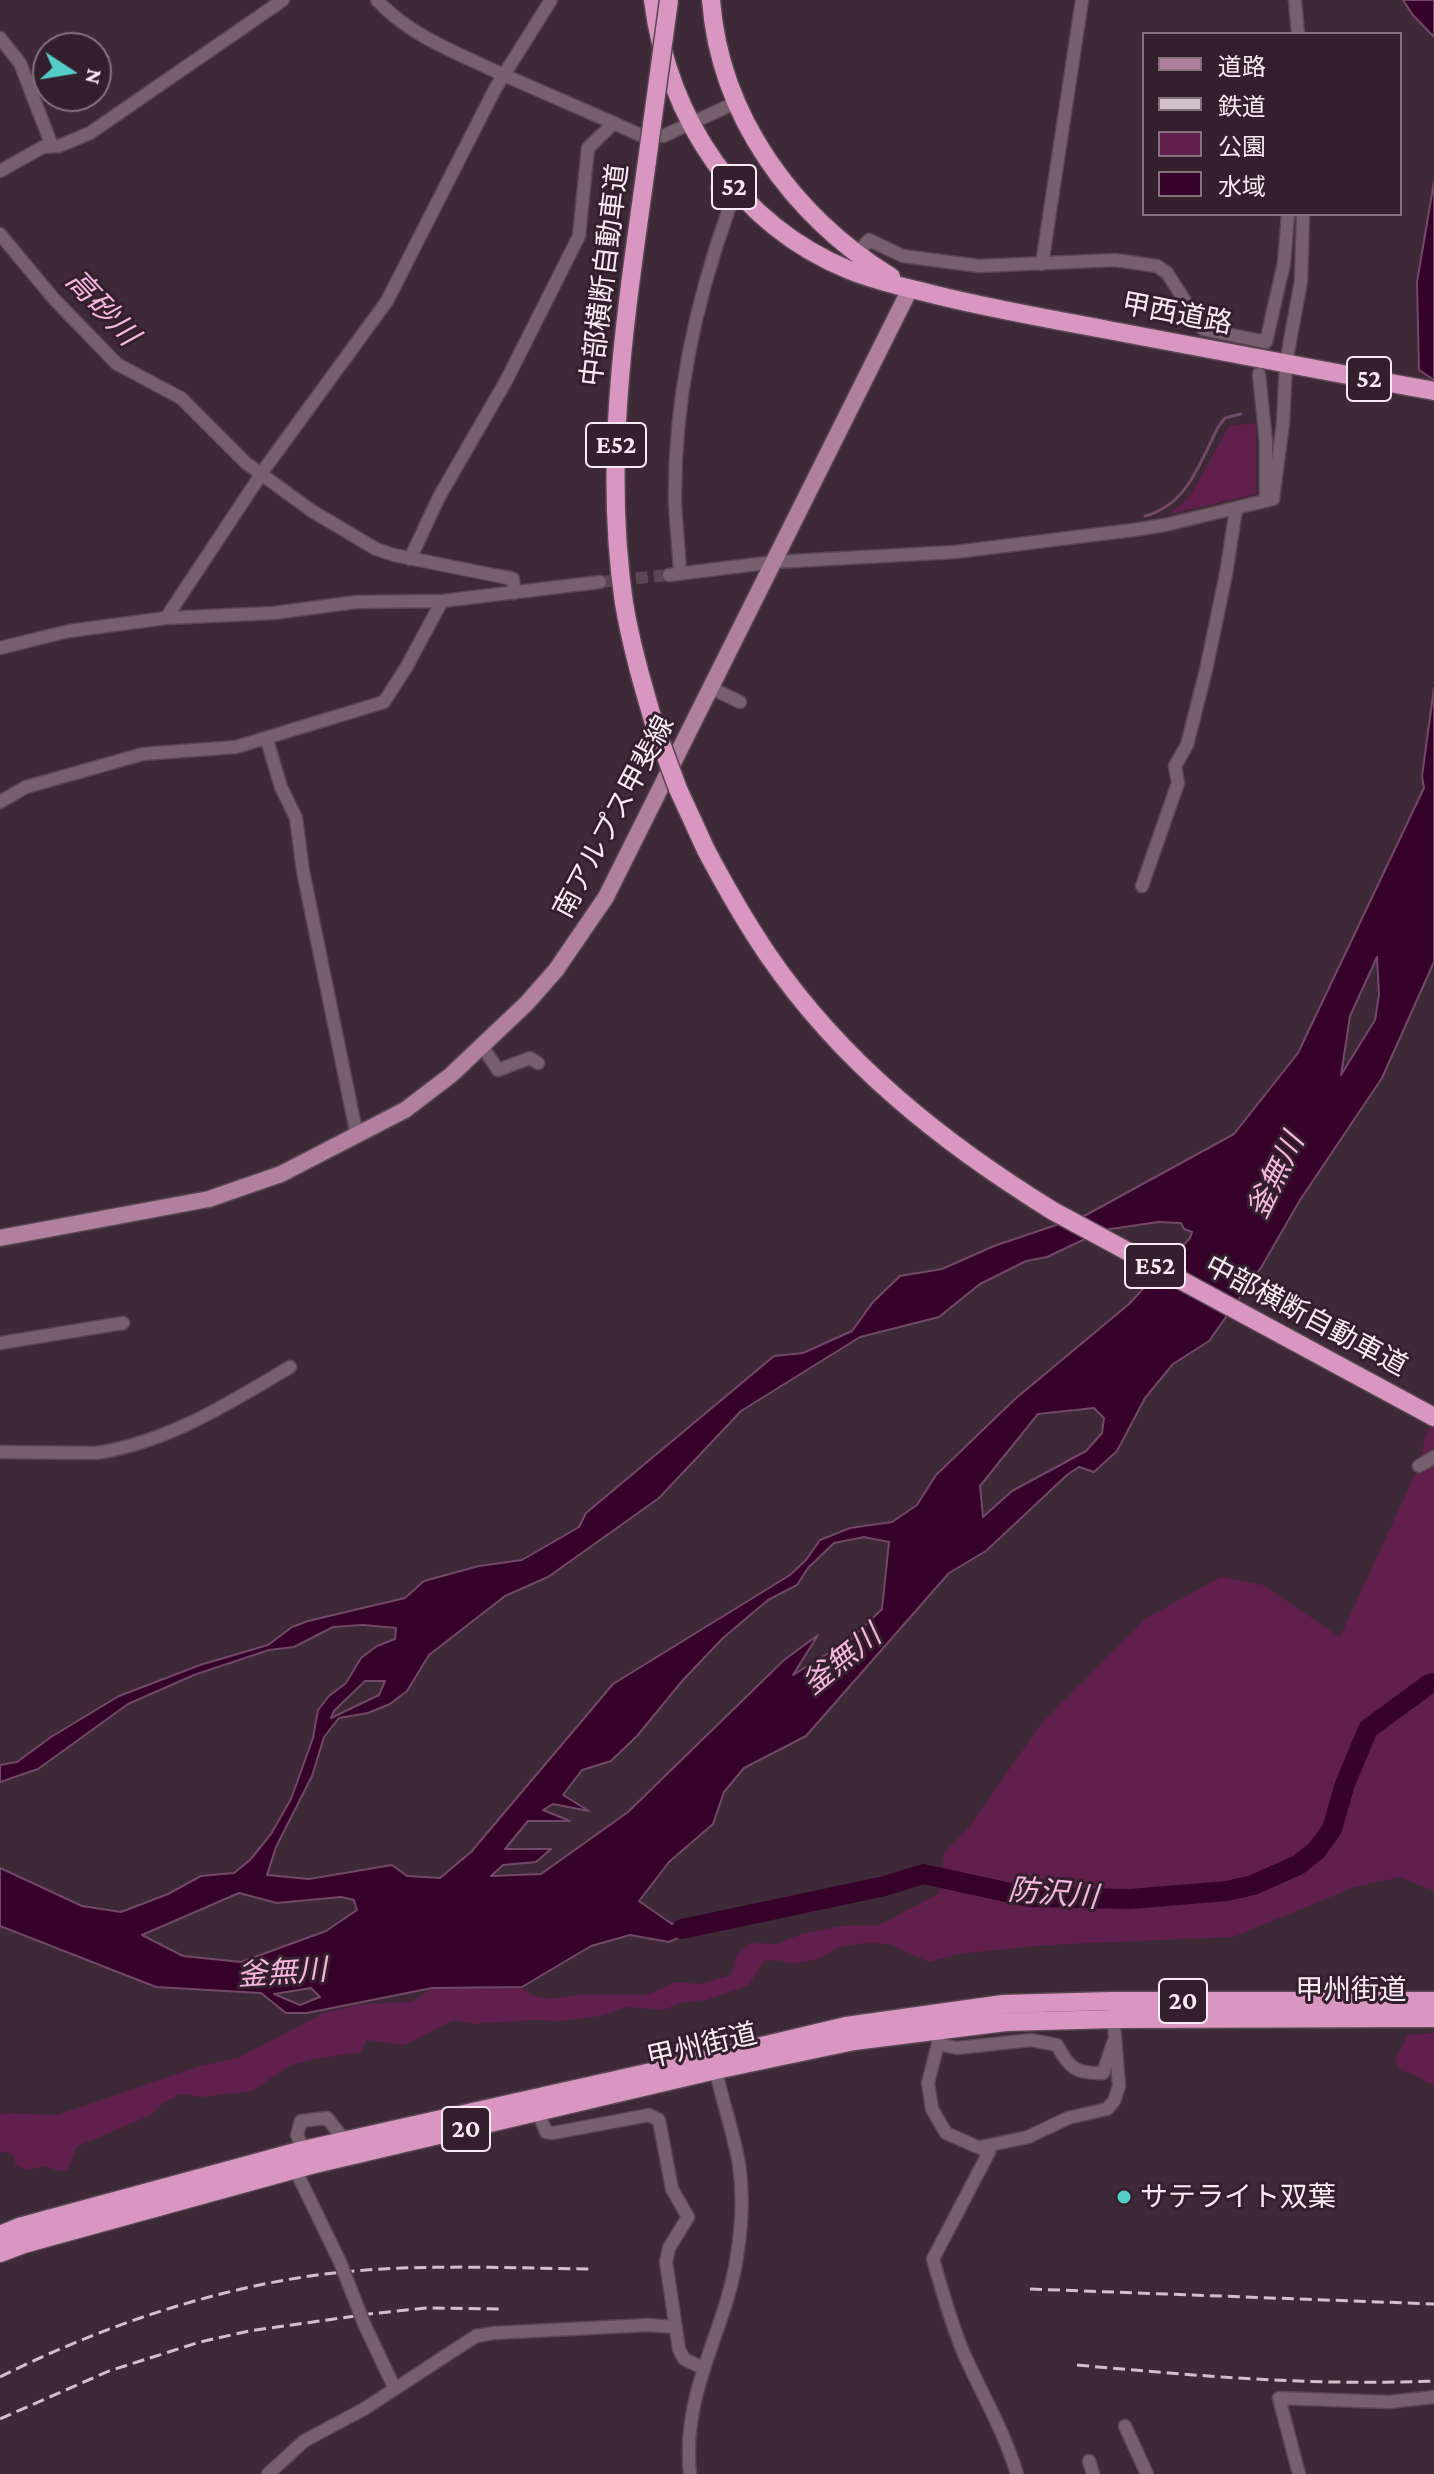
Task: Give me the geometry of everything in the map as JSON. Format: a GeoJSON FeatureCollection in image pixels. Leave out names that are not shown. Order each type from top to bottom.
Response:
{"type":"FeatureCollection","features":[{"type":"Feature","properties":{"kind":"highway","name":"甲西道路"},"geometry":{"type":"LineString","coordinates":[[653,0],[667,68],[690,124],[743,198],[823,259],[910,289],[1001,310],[1434,391]]}},
{"type":"Feature","properties":{"kind":"highway","name":"中部横断自動車道"},"geometry":{"type":"LineString","coordinates":[[669,0],[620,366],[615,486],[625,604],[637,665],[678,789],[706,850],[735,903],[795,991],[842,1047],[891,1095],[998,1177],[1053,1211],[1434,1417]]}},
{"type":"Feature","properties":{"kind":"highway","name":"甲西道路"},"geometry":{"type":"LineString","coordinates":[[711,0],[721,64],[735,103],[776,172],[803,206],[856,255],[910,289]]}},
{"type":"Feature","properties":{"kind":"highway","name":"甲州街道"},"geometry":{"type":"LineString","coordinates":[[0,2235],[19,2227],[303,2161],[538,2112],[846,2026],[1003,2004],[1113,2019],[1434,2001]]}},
{"type":"Feature","properties":{"kind":"highway","name":"甲州街道"},"geometry":{"type":"LineString","coordinates":[[0,2253],[303,2161],[347,2139],[714,2063],[854,2041],[938,2036],[1006,2022],[1434,2018]]}},
{"type":"Feature","properties":{"kind":"main road","name":"南アルプス甲斐線"},"geometry":{"type":"LineString","coordinates":[[0,1238],[209,1199],[281,1174],[405,1110],[451,1075],[527,1003],[556,970],[606,897],[910,289]]}},
{"type":"Feature","properties":{"kind":"street"},"geometry":{"type":"LineString","coordinates":[[0,171],[43,147],[59,146],[90,133],[283,0]]}},
{"type":"Feature","properties":{"kind":"street"},"geometry":{"type":"LineString","coordinates":[[377,0],[408,27],[503,75],[640,135],[663,136],[735,103]]}},
{"type":"Feature","properties":{"kind":"street"},"geometry":{"type":"LineString","coordinates":[[166,618],[260,475],[387,301],[503,75],[551,0]]}},
{"type":"Feature","properties":{"kind":"street"},"geometry":{"type":"LineString","coordinates":[[1042,264],[1082,0]]}},
{"type":"Feature","properties":{"kind":"street"},"geometry":{"type":"LineString","coordinates":[[1295,0],[1298,32]]}},
{"type":"Feature","properties":{"kind":"street"},"geometry":{"type":"LineString","coordinates":[[0,38],[20,63],[52,146]]}},
{"type":"Feature","properties":{"kind":"street"},"geometry":{"type":"LineString","coordinates":[[410,559],[439,497],[506,381],[579,236],[588,148],[614,123]]}},
{"type":"Feature","properties":{"kind":"street"},"geometry":{"type":"LineString","coordinates":[[723,173],[717,188],[730,206],[710,263],[681,407],[674,575],[774,562],[955,552],[1165,525],[1273,499],[1294,365],[1303,216]]}},
{"type":"Feature","properties":{"kind":"street"},"geometry":{"type":"LineString","coordinates":[[856,255],[869,240],[903,256],[979,266],[1115,260],[1157,266],[1167,273],[1203,329],[1266,342],[1284,263],[1288,216]]}},
{"type":"Feature","properties":{"kind":"street"},"geometry":{"type":"LineString","coordinates":[[0,234],[54,299],[117,364],[181,398],[260,475],[376,549],[410,559],[513,579],[514,593]]}},
{"type":"Feature","properties":{"kind":"street"},"geometry":{"type":"LineString","coordinates":[[1259,374],[1266,443],[1266,501]]}},
{"type":"Feature","properties":{"kind":"street"},"geometry":{"type":"LineString","coordinates":[[1142,886],[1178,783],[1175,766],[1187,745],[1206,670],[1236,509]]}},
{"type":"Feature","properties":{"kind":"street"},"geometry":{"type":"LineString","coordinates":[[0,648],[69,631],[166,618],[274,613],[356,602],[442,601],[600,582]]}},
{"type":"Feature","properties":{"kind":"street"},"geometry":{"type":"LineString","coordinates":[[0,802],[26,787],[143,754],[236,747],[384,702],[442,601]]}},
{"type":"Feature","properties":{"kind":"street"},"geometry":{"type":"LineString","coordinates":[[711,688],[740,702]]}},
{"type":"Feature","properties":{"kind":"street"},"geometry":{"type":"LineString","coordinates":[[267,740],[281,787],[296,818],[303,871],[357,1136]]}},
{"type":"Feature","properties":{"kind":"street"},"geometry":{"type":"LineString","coordinates":[[482,1046],[498,1070],[530,1058],[538,1063]]}},
{"type":"Feature","properties":{"kind":"street"},"geometry":{"type":"LineString","coordinates":[[0,1343],[123,1323]]}},
{"type":"Feature","properties":{"kind":"street"},"geometry":{"type":"LineString","coordinates":[[0,1452],[112,1451],[187,1425],[290,1367]]}},
{"type":"Feature","properties":{"kind":"street"},"geometry":{"type":"LineString","coordinates":[[1419,1466],[1434,1457]]}},
{"type":"Feature","properties":{"kind":"street"},"geometry":{"type":"LineString","coordinates":[[1017,2474],[1005,2438],[964,2354],[946,2308],[933,2259],[989,2152],[946,2133],[932,2109],[928,2083],[938,2036],[957,2048],[1031,2040],[1057,2045],[1067,2064],[1085,2073],[1103,2073],[1113,2019]]}},
{"type":"Feature","properties":{"kind":"street"},"geometry":{"type":"LineString","coordinates":[[980,2147],[1028,2137],[1068,2118],[1107,2109],[1114,2101],[1119,2086],[1113,2019]]}},
{"type":"Feature","properties":{"kind":"street"},"geometry":{"type":"LineString","coordinates":[[690,2474],[691,2415],[727,2298],[738,2251],[741,2207],[739,2165],[714,2063]]}},
{"type":"Feature","properties":{"kind":"street"},"geometry":{"type":"LineString","coordinates":[[538,2112],[546,2132],[553,2133],[649,2115],[659,2120],[672,2189],[688,2217],[669,2248],[666,2262],[675,2327],[684,2359],[703,2368]]}},
{"type":"Feature","properties":{"kind":"street"},"geometry":{"type":"LineString","coordinates":[[347,2139],[327,2118],[301,2121],[296,2129],[303,2161],[340,2262],[365,2326],[395,2389]]}},
{"type":"Feature","properties":{"kind":"street"},"geometry":{"type":"LineString","coordinates":[[268,2474],[304,2441],[364,2409],[476,2336],[485,2333],[648,2325],[675,2327]]}},
{"type":"Feature","properties":{"kind":"street"},"geometry":{"type":"LineString","coordinates":[[1299,2474],[1279,2398],[1389,2402],[1434,2397]]}},
{"type":"Feature","properties":{"kind":"street"},"geometry":{"type":"LineString","coordinates":[[1125,2426],[1147,2474]]}},
{"type":"Feature","properties":{"kind":"street"},"geometry":{"type":"LineString","coordinates":[[1089,2461],[1093,2474]]}},
{"type":"Feature","properties":{"kind":"green space"},"geometry":{"type":"Polygon","coordinates":[[[1256,423],[1256,494],[1170,514],[1189,498],[1229,426],[1256,423]]]}},
{"type":"Feature","properties":{"kind":"green space"},"geometry":{"type":"Polygon","coordinates":[[[1434,1418],[1434,1891],[1400,1877],[1355,1887],[1233,1937],[1047,1945],[957,1954],[929,1962],[889,1944],[865,1943],[838,1947],[821,1958],[794,1964],[764,1961],[749,1985],[707,2000],[679,2003],[664,2010],[627,2007],[601,2016],[561,2021],[474,2024],[453,2020],[405,2045],[366,2040],[362,2052],[289,2066],[252,2091],[203,2097],[180,2094],[151,2115],[76,2147],[68,2171],[47,2166],[27,2170],[16,2165],[12,2154],[0,2151],[0,2115],[57,2115],[200,2066],[238,2058],[324,2013],[361,2004],[412,2002],[432,1988],[522,1987],[533,1996],[549,1999],[579,1995],[647,1995],[675,1982],[701,1984],[731,1975],[737,1954],[750,1943],[776,1944],[802,1934],[840,1926],[879,1925],[940,1893],[944,1853],[969,1827],[1041,1724],[1146,1618],[1221,1577],[1263,1585],[1340,1637],[1419,1466],[1425,1437],[1434,1418]]]}},
{"type":"Feature","properties":{"kind":"green space"},"geometry":{"type":"Polygon","coordinates":[[[1434,2033],[1434,2086],[1401,2071],[1395,2060],[1408,2035],[1434,2033]]]}},
{"type":"Feature","properties":{"kind":"water"},"geometry":{"type":"Polygon","coordinates":[[[1403,0],[1434,0],[1434,37],[1412,14],[1403,0]]]}},
{"type":"Feature","properties":{"kind":"water"},"geometry":{"type":"Polygon","coordinates":[[[1434,182],[1434,380],[1419,370],[1417,282],[1434,182]]]}},
{"type":"Feature","properties":{"kind":"water","name":"釜無川"},"geometry":{"type":"Polygon","coordinates":[[[1434,688],[1434,962],[1382,1078],[1300,1200],[1262,1266],[1209,1341],[1173,1364],[1145,1398],[1117,1451],[1094,1472],[1079,1467],[1067,1475],[986,1551],[949,1573],[806,1736],[744,1768],[724,1792],[713,1824],[669,1862],[639,1901],[672,1924],[708,1924],[669,1942],[630,1935],[591,1946],[522,1987],[432,1988],[307,2013],[286,2013],[261,1993],[156,1987],[0,1926],[0,1868],[82,1906],[121,1912],[168,1894],[201,1876],[234,1873],[250,1860],[271,1834],[291,1799],[313,1738],[318,1710],[329,1696],[346,1683],[361,1658],[377,1646],[395,1639],[396,1628],[363,1625],[333,1627],[294,1647],[269,1650],[194,1675],[128,1704],[38,1769],[0,1782],[0,1765],[17,1762],[51,1737],[119,1696],[200,1665],[268,1645],[292,1627],[405,1598],[424,1581],[479,1566],[522,1560],[579,1527],[586,1513],[774,1356],[803,1353],[852,1331],[873,1302],[900,1276],[942,1269],[994,1246],[1086,1215],[1234,1134],[1298,1053],[1424,788],[1422,776],[1434,688]],[[1377,957],[1350,1016],[1341,1075],[1375,1020],[1379,995],[1377,957]],[[1158,1222],[1104,1230],[1047,1257],[1026,1261],[980,1284],[939,1317],[860,1337],[741,1411],[659,1498],[548,1577],[505,1596],[429,1655],[407,1691],[390,1704],[368,1713],[339,1718],[324,1737],[312,1776],[276,1847],[267,1875],[309,1879],[392,1865],[407,1876],[440,1878],[471,1852],[613,1684],[790,1575],[820,1540],[850,1528],[892,1522],[917,1505],[936,1475],[1015,1399],[1129,1304],[1190,1238],[1192,1232],[1184,1229],[1181,1223],[1158,1222]],[[1094,1408],[1038,1414],[980,1486],[983,1517],[1012,1491],[1086,1451],[1102,1433],[1104,1418],[1094,1408]],[[864,1537],[834,1543],[808,1568],[797,1585],[768,1600],[723,1638],[611,1761],[582,1770],[563,1795],[589,1811],[553,1804],[543,1810],[570,1821],[528,1821],[505,1849],[551,1849],[536,1862],[503,1865],[491,1876],[541,1874],[628,1812],[784,1660],[818,1635],[793,1675],[850,1640],[882,1609],[889,1542],[864,1537]],[[365,1681],[334,1711],[331,1718],[379,1695],[385,1681],[365,1681]],[[239,1893],[142,1935],[183,1956],[241,1962],[326,1931],[357,1910],[354,1900],[341,1897],[277,1903],[239,1893]],[[311,1988],[274,1994],[300,2005],[320,1997],[311,1988]]]}},
{"type":"Feature","properties":{"kind":"waterway"},"geometry":{"type":"LineString","coordinates":[[1145,516],[1172,503],[1198,468],[1218,427],[1225,418],[1241,414]]}},
{"type":"Feature","properties":{"kind":"waterway","name":"高砂川"},"geometry":{"type":"LineString","coordinates":[[492,569],[512,572]]}},
{"type":"Feature","properties":{"kind":"waterway","name":"防沢川"},"geometry":{"type":"LineString","coordinates":[[682,1929],[885,1886],[923,1874],[1029,1897],[1130,1899],[1227,1891],[1253,1885],[1298,1865],[1316,1851],[1332,1829],[1345,1784],[1368,1729],[1434,1683]]}},
{"type":"Feature","properties":{"kind":"tunnel"},"geometry":{"type":"LineString","coordinates":[[600,582],[669,575]]}},
{"type":"Feature","properties":{"kind":"railway"},"geometry":{"type":"LineString","coordinates":[[0,2377],[76,2342],[154,2313],[276,2282],[385,2269],[590,2269]]}},
{"type":"Feature","properties":{"kind":"railway"},"geometry":{"type":"LineString","coordinates":[[1030,2289],[1434,2304]]}},
{"type":"Feature","properties":{"kind":"railway"},"geometry":{"type":"LineString","coordinates":[[0,2419],[109,2371],[200,2342],[249,2331],[426,2308],[499,2309]]}},
{"type":"Feature","properties":{"kind":"railway"},"geometry":{"type":"LineString","coordinates":[[1077,2365],[1299,2381],[1434,2381]]}},
{"type":"Feature","properties":{"kind":"place","name":"サテライト双葉"},"geometry":{"type":"Point","coordinates":[1124,2197]}}]}
